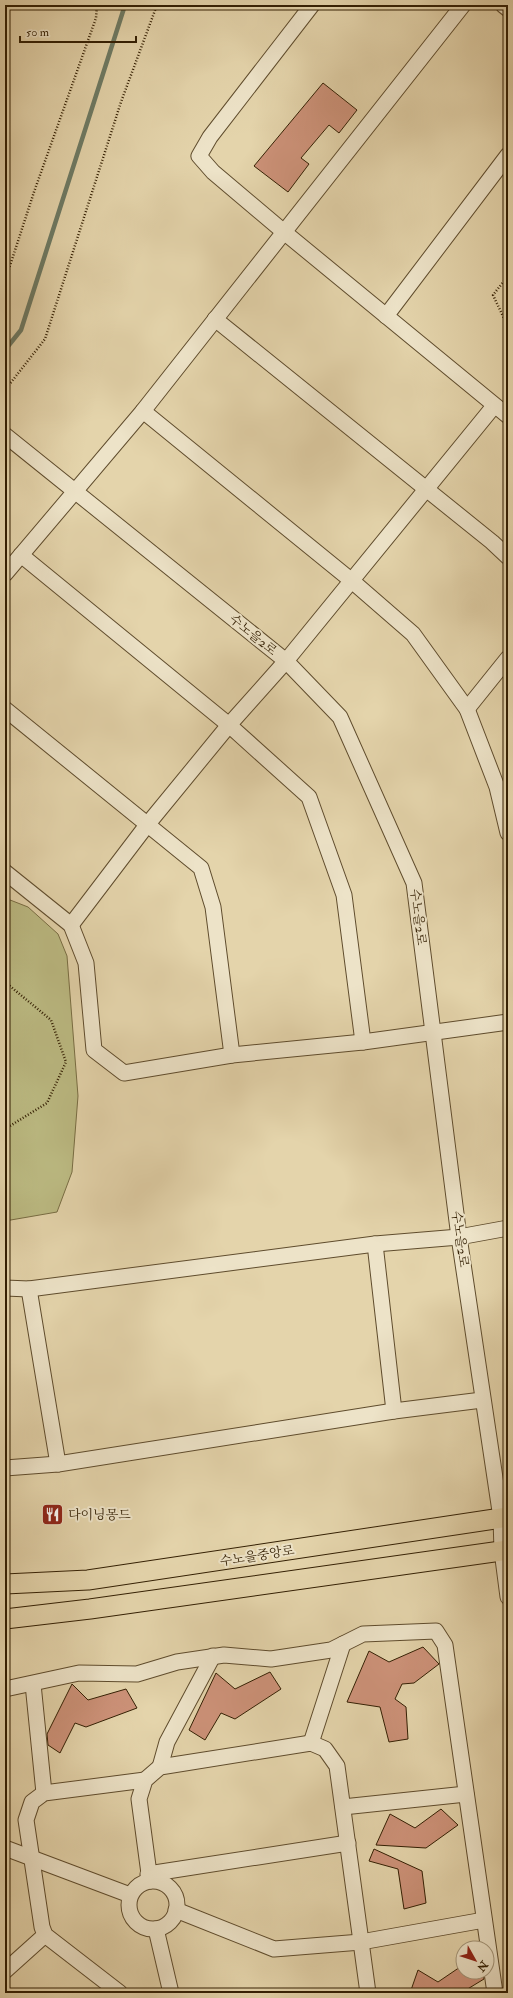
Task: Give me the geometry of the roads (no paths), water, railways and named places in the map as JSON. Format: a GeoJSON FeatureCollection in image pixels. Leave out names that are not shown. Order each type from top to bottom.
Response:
{"type":"FeatureCollection","features":[{"type":"Feature","properties":{"kind":"main road","name":"수노을중앙로"},"geometry":{"type":"LineString","coordinates":[[5,1584],[88,1580],[504,1518]]}},
{"type":"Feature","properties":{"kind":"main road"},"geometry":{"type":"LineString","coordinates":[[5,1619],[90,1609],[505,1551]]}},
{"type":"Feature","properties":{"kind":"street"},"geometry":{"type":"LineString","coordinates":[[312,5],[210,137],[199,156],[213,172],[284,232],[508,416]]}},
{"type":"Feature","properties":{"kind":"street"},"geometry":{"type":"LineString","coordinates":[[5,574],[143,411],[463,5]]}},
{"type":"Feature","properties":{"kind":"street"},"geometry":{"type":"LineString","coordinates":[[503,5],[508,9]]}},
{"type":"Feature","properties":{"kind":"street"},"geometry":{"type":"LineString","coordinates":[[386,316],[508,154]]}},
{"type":"Feature","properties":{"kind":"street"},"geometry":{"type":"LineString","coordinates":[[215,319],[492,542],[508,557]]}},
{"type":"Feature","properties":{"kind":"street"},"geometry":{"type":"LineString","coordinates":[[71,926],[147,825],[229,725],[286,661],[494,406]]}},
{"type":"Feature","properties":{"kind":"street"},"geometry":{"type":"LineString","coordinates":[[143,411],[352,581],[413,634],[467,709],[497,787],[508,833]]}},
{"type":"Feature","properties":{"kind":"street","name":"수노을2로"},"geometry":{"type":"LineString","coordinates":[[8,438],[286,661],[340,717],[414,883],[432,1032],[482,1400],[504,1518],[508,1597]]}},
{"type":"Feature","properties":{"kind":"street"},"geometry":{"type":"LineString","coordinates":[[21,554],[229,725],[309,797],[344,895],[363,1042]]}},
{"type":"Feature","properties":{"kind":"street"},"geometry":{"type":"LineString","coordinates":[[467,709],[508,658]]}},
{"type":"Feature","properties":{"kind":"street"},"geometry":{"type":"LineString","coordinates":[[5,710],[201,868],[212,908],[232,1055]]}},
{"type":"Feature","properties":{"kind":"street"},"geometry":{"type":"LineString","coordinates":[[5,872],[71,926],[86,963],[94,1050],[124,1073],[232,1055],[363,1042],[508,1022]]}},
{"type":"Feature","properties":{"kind":"street"},"geometry":{"type":"LineString","coordinates":[[5,1288],[30,1289],[375,1244],[459,1237],[508,1228]]}},
{"type":"Feature","properties":{"kind":"street"},"geometry":{"type":"LineString","coordinates":[[375,1244],[394,1411]]}},
{"type":"Feature","properties":{"kind":"street"},"geometry":{"type":"LineString","coordinates":[[30,1289],[58,1464]]}},
{"type":"Feature","properties":{"kind":"street"},"geometry":{"type":"LineString","coordinates":[[5,1468],[58,1464],[394,1411],[482,1400]]}},
{"type":"Feature","properties":{"kind":"street"},"geometry":{"type":"LineString","coordinates":[[5,1689],[79,1674],[137,1674],[176,1662],[213,1656],[224,1655],[271,1659],[331,1650],[363,1634],[436,1631],[444,1645],[495,1993]]}},
{"type":"Feature","properties":{"kind":"street"},"geometry":{"type":"LineString","coordinates":[[311,1743],[344,1644]]}},
{"type":"Feature","properties":{"kind":"street"},"geometry":{"type":"LineString","coordinates":[[149,1877],[139,1799],[146,1780],[160,1767],[167,1742],[213,1656]]}},
{"type":"Feature","properties":{"kind":"street"},"geometry":{"type":"LineString","coordinates":[[33,1684],[44,1793]]}},
{"type":"Feature","properties":{"kind":"street"},"geometry":{"type":"LineString","coordinates":[[160,1767],[311,1743],[325,1749],[337,1766],[368,1993]]}},
{"type":"Feature","properties":{"kind":"street"},"geometry":{"type":"LineString","coordinates":[[120,1993],[45,1935],[42,1927],[26,1820],[32,1802],[44,1793],[146,1780]]}},
{"type":"Feature","properties":{"kind":"street"},"geometry":{"type":"LineString","coordinates":[[343,1808],[466,1794]]}},
{"type":"Feature","properties":{"kind":"street"},"geometry":{"type":"LineString","coordinates":[[149,1877],[168,1885],[176,1898],[176,1910],[170,1921],[156,1929],[148,1928],[135,1921],[128,1906],[130,1896],[138,1885],[149,1877],[348,1843]]}},
{"type":"Feature","properties":{"kind":"street"},"geometry":{"type":"LineString","coordinates":[[5,1848],[32,1857],[130,1896]]}},
{"type":"Feature","properties":{"kind":"street"},"geometry":{"type":"LineString","coordinates":[[176,1910],[274,1949],[361,1942],[484,1920]]}},
{"type":"Feature","properties":{"kind":"street"},"geometry":{"type":"LineString","coordinates":[[156,1929],[171,1993]]}},
{"type":"Feature","properties":{"kind":"street"},"geometry":{"type":"LineString","coordinates":[[5,1971],[45,1935]]}},
{"type":"Feature","properties":{"kind":"waterway"},"geometry":{"type":"LineString","coordinates":[[5,350],[21,330],[125,5]]}},
{"type":"Feature","properties":{"kind":"place","name":"다이닝몽드"},"geometry":{"type":"Point","coordinates":[53,1515]}}]}
